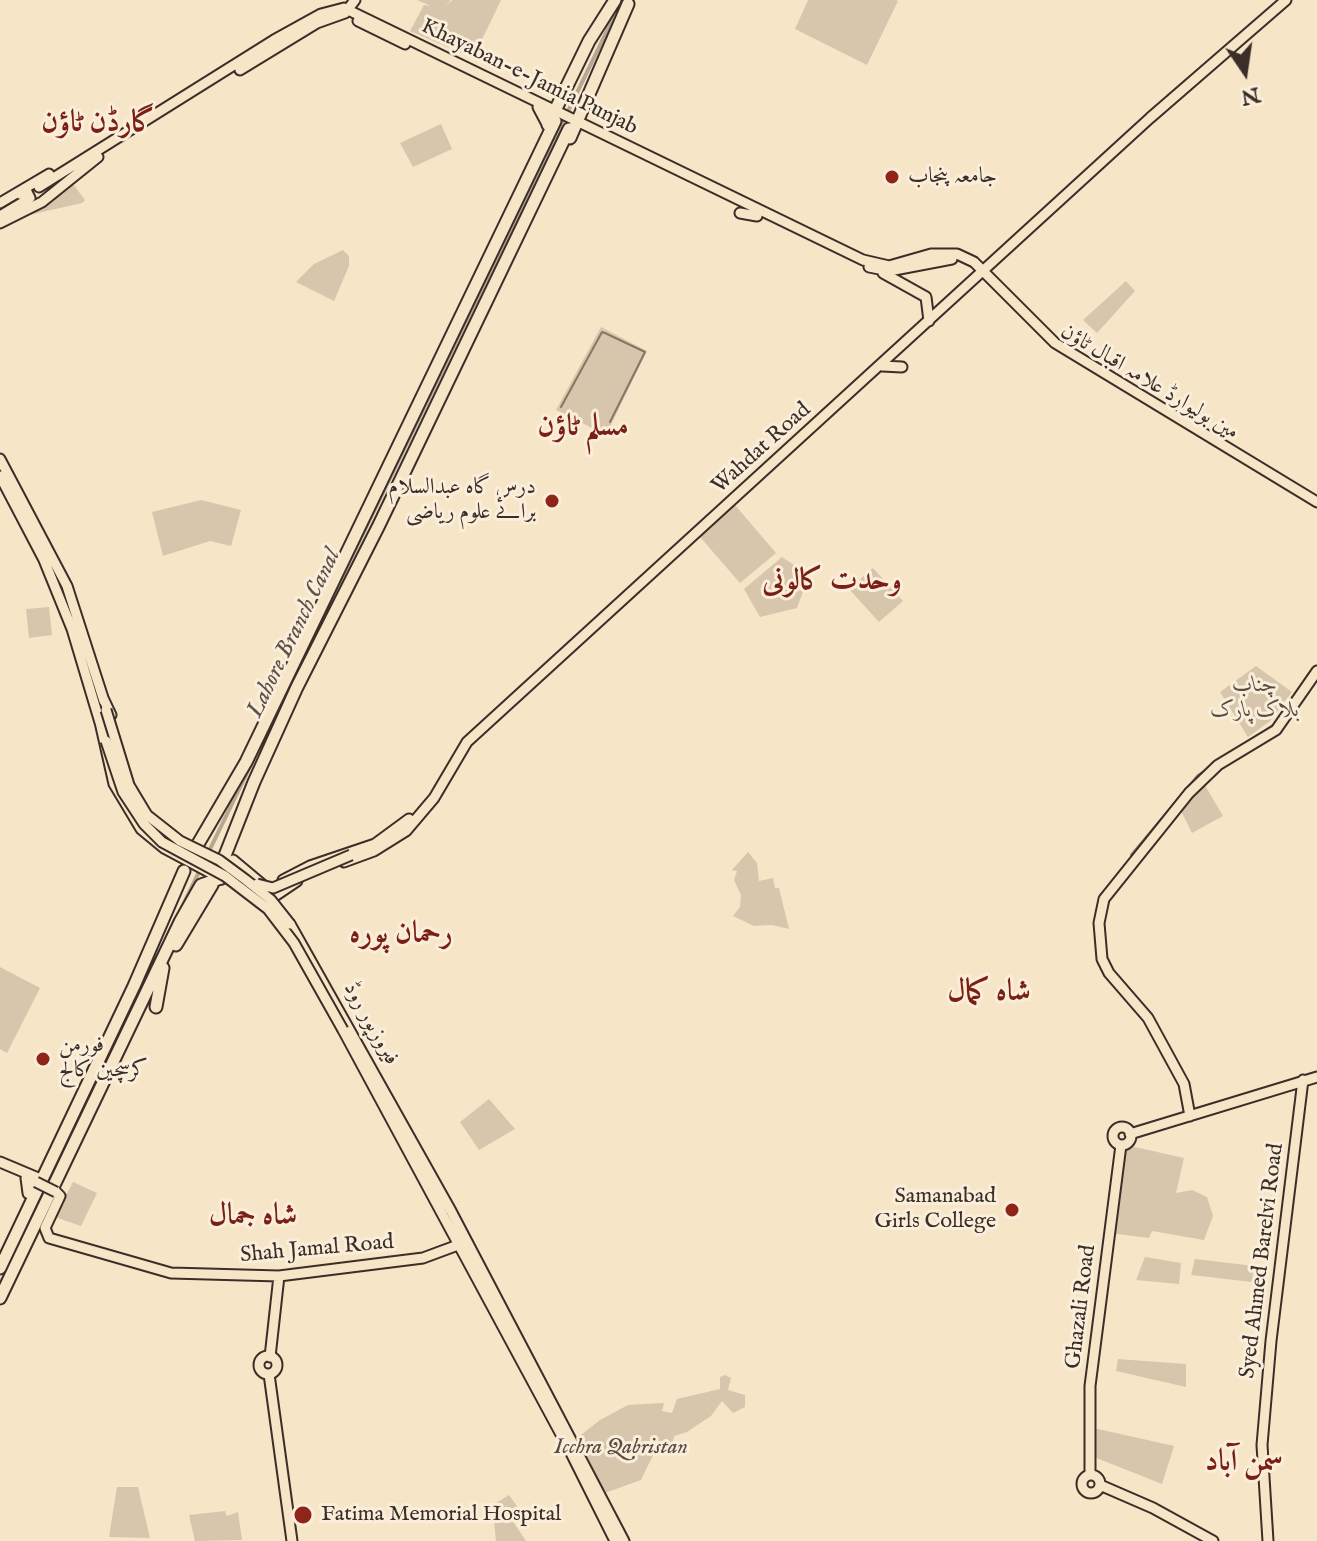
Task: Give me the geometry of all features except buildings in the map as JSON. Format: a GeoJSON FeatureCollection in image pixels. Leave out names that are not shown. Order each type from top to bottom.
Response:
{"type":"FeatureCollection","features":[{"type":"Feature","properties":{"kind":"highway"},"geometry":{"type":"LineString","coordinates":[[0,1267],[95,1068],[187,855],[246,762],[417,410],[556,113],[615,0]]}},
{"type":"Feature","properties":{"kind":"highway"},"geometry":{"type":"LineString","coordinates":[[149,990],[221,870],[271,746],[319,644],[335,620],[390,512],[430,414],[516,237],[577,123],[628,2]]}},
{"type":"Feature","properties":{"kind":"highway"},"geometry":{"type":"LineString","coordinates":[[541,106],[556,113]]}},
{"type":"Feature","properties":{"kind":"highway"},"geometry":{"type":"LineString","coordinates":[[541,106],[556,113]]}},
{"type":"Feature","properties":{"kind":"highway"},"geometry":{"type":"LineString","coordinates":[[307,638],[353,520],[417,410]]}},
{"type":"Feature","properties":{"kind":"highway"},"geometry":{"type":"LineString","coordinates":[[208,872],[221,870]]}},
{"type":"Feature","properties":{"kind":"highway"},"geometry":{"type":"LineString","coordinates":[[0,1298],[149,990],[221,870]]}},
{"type":"Feature","properties":{"kind":"highway"},"geometry":{"type":"LineString","coordinates":[[156,1007],[163,967]]}},
{"type":"Feature","properties":{"kind":"highway"},"geometry":{"type":"LineString","coordinates":[[0,1267],[35,1177],[95,1068]]}},
{"type":"Feature","properties":{"kind":"highway"},"geometry":{"type":"LineString","coordinates":[[10,1277],[39,1238],[99,1094]]}},
{"type":"Feature","properties":{"kind":"main road"},"geometry":{"type":"LineString","coordinates":[[322,17],[341,0]]}},
{"type":"Feature","properties":{"kind":"main road","name":"Wahdat Road"},"geometry":{"type":"LineString","coordinates":[[983,273],[991,260],[1283,0]]}},
{"type":"Feature","properties":{"kind":"main road"},"geometry":{"type":"LineString","coordinates":[[248,62],[83,154],[35,185],[35,190],[44,192],[248,62],[322,17],[354,2]]}},
{"type":"Feature","properties":{"kind":"main road","name":"Khayaban-e-Jamia Punjab"},"geometry":{"type":"LineString","coordinates":[[354,2],[367,23],[541,106]]}},
{"type":"Feature","properties":{"kind":"main road"},"geometry":{"type":"LineString","coordinates":[[322,17],[367,23]]}},
{"type":"Feature","properties":{"kind":"main road","name":"Khayaban-e-Jamia Punjab"},"geometry":{"type":"LineString","coordinates":[[556,113],[740,206],[879,269]]}},
{"type":"Feature","properties":{"kind":"main road"},"geometry":{"type":"LineString","coordinates":[[39,187],[143,122]]}},
{"type":"Feature","properties":{"kind":"main road"},"geometry":{"type":"LineString","coordinates":[[0,213],[83,154]]}},
{"type":"Feature","properties":{"kind":"main road"},"geometry":{"type":"LineString","coordinates":[[0,213],[37,205],[102,154]]}},
{"type":"Feature","properties":{"kind":"main road"},"geometry":{"type":"LineString","coordinates":[[0,213],[23,196]]}},
{"type":"Feature","properties":{"kind":"main road","name":"Khayaban-e-Jamia Punjab"},"geometry":{"type":"LineString","coordinates":[[740,206],[879,269]]}},
{"type":"Feature","properties":{"kind":"main road","name":"Wahdat Road"},"geometry":{"type":"LineString","coordinates":[[257,904],[267,891],[394,840],[428,807],[457,756],[486,719],[928,319],[983,273],[1050,209]]}},
{"type":"Feature","properties":{"kind":"main road"},"geometry":{"type":"LineString","coordinates":[[879,269],[931,254],[957,254],[991,260]]}},
{"type":"Feature","properties":{"kind":"main road"},"geometry":{"type":"LineString","coordinates":[[957,254],[983,273]]}},
{"type":"Feature","properties":{"kind":"main road"},"geometry":{"type":"LineString","coordinates":[[879,269],[948,258],[983,273]]}},
{"type":"Feature","properties":{"kind":"main road"},"geometry":{"type":"LineString","coordinates":[[879,269],[926,297],[928,319]]}},
{"type":"Feature","properties":{"kind":"main road","name":"مین بولیوارڈ علامہ اقبال ٹاؤن"},"geometry":{"type":"LineString","coordinates":[[983,273],[1052,346],[1317,504]]}},
{"type":"Feature","properties":{"kind":"main road","name":"Wahdat Road"},"geometry":{"type":"LineString","coordinates":[[281,886],[310,866],[375,844],[415,814],[467,742],[890,354]]}},
{"type":"Feature","properties":{"kind":"main road"},"geometry":{"type":"LineString","coordinates":[[878,367],[902,367]]}},
{"type":"Feature","properties":{"kind":"main road","name":"فیروزپور روڈ"},"geometry":{"type":"LineString","coordinates":[[0,459],[67,586],[131,782],[175,842],[208,872]]}},
{"type":"Feature","properties":{"kind":"main road","name":"فیروزپور روڈ"},"geometry":{"type":"LineString","coordinates":[[0,476],[44,560],[72,629],[123,792],[144,824],[162,842],[225,876],[268,909],[294,943],[458,1245],[576,1452]]}},
{"type":"Feature","properties":{"kind":"main road"},"geometry":{"type":"LineString","coordinates":[[1317,671],[1276,730],[1258,735],[1202,779],[1104,899],[1099,923],[1099,952],[1109,973],[1148,1018],[1184,1084],[1190,1116],[1317,1077]]}},
{"type":"Feature","properties":{"kind":"main road","name":"فیروزپور روڈ"},"geometry":{"type":"LineString","coordinates":[[103,698],[126,778],[147,815],[169,834],[267,891],[282,909],[347,1018],[419,1149],[423,1163]]}},
{"type":"Feature","properties":{"kind":"main road","name":"فیروزپور روڈ"},"geometry":{"type":"LineString","coordinates":[[100,722],[114,784],[126,807],[149,837],[246,878],[271,900],[300,940],[423,1163],[607,1515],[624,1541]]}},
{"type":"Feature","properties":{"kind":"main road"},"geometry":{"type":"LineString","coordinates":[[149,837],[162,838],[163,827],[189,841],[187,855]]}},
{"type":"Feature","properties":{"kind":"main road"},"geometry":{"type":"LineString","coordinates":[[246,878],[273,888],[375,844]]}},
{"type":"Feature","properties":{"kind":"main road"},"geometry":{"type":"LineString","coordinates":[[221,870],[267,891]]}},
{"type":"Feature","properties":{"kind":"main road","name":"فیروزپور روڈ"},"geometry":{"type":"LineString","coordinates":[[221,870],[274,921],[344,1035]]}},
{"type":"Feature","properties":{"kind":"main road"},"geometry":{"type":"LineString","coordinates":[[274,921],[275,911],[282,909],[278,899],[281,886]]}},
{"type":"Feature","properties":{"kind":"main road","name":"Syed Ahmed Barelvi Road"},"geometry":{"type":"LineString","coordinates":[[1268,1541],[1262,1445],[1271,1341],[1303,1080]]}},
{"type":"Feature","properties":{"kind":"main road","name":"Ghazali Road"},"geometry":{"type":"LineString","coordinates":[[1090,1475],[1090,1386],[1121,1145],[1128,1142],[1130,1134],[1190,1116]]}},
{"type":"Feature","properties":{"kind":"main road"},"geometry":{"type":"LineString","coordinates":[[0,1164],[60,1190],[64,1196],[48,1228],[50,1235],[60,1241]]}},
{"type":"Feature","properties":{"kind":"main road"},"geometry":{"type":"LineString","coordinates":[[438,1252],[445,1240],[446,1222]]}},
{"type":"Feature","properties":{"kind":"main road","name":"Shah Jamal Road"},"geometry":{"type":"LineString","coordinates":[[39,1238],[60,1241],[171,1273],[279,1276],[423,1258],[458,1245]]}},
{"type":"Feature","properties":{"kind":"main road"},"geometry":{"type":"LineString","coordinates":[[279,1276],[270,1357],[260,1365],[262,1372],[269,1374],[292,1541]]}},
{"type":"Feature","properties":{"kind":"main road"},"geometry":{"type":"LineString","coordinates":[[1099,1488],[1097,1478],[1090,1475],[1083,1480],[1082,1488],[1089,1493],[1099,1488],[1153,1508],[1213,1541]]}},
{"type":"Feature","properties":{"kind":"main road"},"geometry":{"type":"LineString","coordinates":[[1099,1488],[1151,1511],[1206,1541]]}},
{"type":"Feature","properties":{"kind":"main road","name":"فیروزپور روڈ"},"geometry":{"type":"LineString","coordinates":[[607,1515],[615,1541]]}},
{"type":"Feature","properties":{"kind":"green space"},"geometry":{"type":"Polygon","coordinates":[[[417,0],[451,0],[445,5],[453,0],[501,0],[473,58],[410,31],[424,5],[431,6],[417,0]]]}},
{"type":"Feature","properties":{"kind":"green space"},"geometry":{"type":"Polygon","coordinates":[[[808,0],[898,1],[867,65],[795,29],[808,0]]]}},
{"type":"Feature","properties":{"kind":"green space"},"geometry":{"type":"Polygon","coordinates":[[[441,124],[452,149],[413,167],[400,143],[441,124]]]}},
{"type":"Feature","properties":{"kind":"green space"},"geometry":{"type":"Polygon","coordinates":[[[73,184],[85,200],[82,203],[20,217],[73,184]]]}},
{"type":"Feature","properties":{"kind":"green space"},"geometry":{"type":"Polygon","coordinates":[[[343,250],[349,256],[349,266],[334,301],[296,282],[314,264],[343,250]]]}},
{"type":"Feature","properties":{"kind":"green space"},"geometry":{"type":"Polygon","coordinates":[[[1126,281],[1135,291],[1097,333],[1083,320],[1126,281]]]}},
{"type":"Feature","properties":{"kind":"green space"},"geometry":{"type":"Polygon","coordinates":[[[601,327],[647,351],[606,435],[556,410],[601,327]]]}},
{"type":"Feature","properties":{"kind":"green space"},"geometry":{"type":"Polygon","coordinates":[[[201,500],[241,510],[231,546],[210,541],[163,556],[152,512],[201,500]]]}},
{"type":"Feature","properties":{"kind":"green space"},"geometry":{"type":"Polygon","coordinates":[[[735,505],[776,553],[740,583],[700,537],[735,505]]]}},
{"type":"Feature","properties":{"kind":"green space"},"geometry":{"type":"Polygon","coordinates":[[[782,557],[809,575],[797,608],[760,617],[744,589],[782,557]]]}},
{"type":"Feature","properties":{"kind":"green space"},"geometry":{"type":"Polygon","coordinates":[[[873,568],[903,601],[879,622],[849,589],[873,568]]]}},
{"type":"Feature","properties":{"kind":"green space"},"geometry":{"type":"Polygon","coordinates":[[[49,607],[52,635],[29,638],[26,609],[49,607]]]}},
{"type":"Feature","properties":{"kind":"green space","name":"چناب بلاک پارک"},"geometry":{"type":"Polygon","coordinates":[[[1256,666],[1292,692],[1270,721],[1248,737],[1220,692],[1256,666]]]}},
{"type":"Feature","properties":{"kind":"green space"},"geometry":{"type":"Polygon","coordinates":[[[1203,782],[1223,816],[1192,833],[1180,809],[1203,782]]]}},
{"type":"Feature","properties":{"kind":"green space"},"geometry":{"type":"Polygon","coordinates":[[[748,852],[757,863],[759,881],[773,878],[775,888],[779,888],[789,929],[772,925],[754,926],[733,916],[740,907],[741,895],[734,880],[737,871],[732,870],[748,852]]]}},
{"type":"Feature","properties":{"kind":"green space"},"geometry":{"type":"Polygon","coordinates":[[[0,967],[40,988],[7,1053],[0,1049],[0,967]]]}},
{"type":"Feature","properties":{"kind":"green space"},"geometry":{"type":"Polygon","coordinates":[[[489,1099],[515,1129],[479,1150],[460,1122],[489,1099]]]}},
{"type":"Feature","properties":{"kind":"green space"},"geometry":{"type":"Polygon","coordinates":[[[1126,1145],[1184,1158],[1176,1193],[1192,1190],[1207,1197],[1213,1216],[1204,1240],[1152,1231],[1149,1238],[1109,1233],[1126,1145]]]}},
{"type":"Feature","properties":{"kind":"green space"},"geometry":{"type":"Polygon","coordinates":[[[73,1182],[97,1193],[81,1226],[55,1217],[73,1182]]]}},
{"type":"Feature","properties":{"kind":"green space"},"geometry":{"type":"Polygon","coordinates":[[[1145,1257],[1181,1263],[1179,1284],[1136,1280],[1145,1257]]]}},
{"type":"Feature","properties":{"kind":"green space"},"geometry":{"type":"Polygon","coordinates":[[[1195,1259],[1254,1266],[1252,1282],[1191,1275],[1195,1259]]]}},
{"type":"Feature","properties":{"kind":"green space"},"geometry":{"type":"Polygon","coordinates":[[[1118,1359],[1186,1364],[1186,1387],[1116,1371],[1118,1359]]]}},
{"type":"Feature","properties":{"kind":"green space","name":"Icchra Qabristan"},"geometry":{"type":"Polygon","coordinates":[[[725,1375],[731,1378],[728,1390],[745,1395],[745,1407],[733,1413],[722,1401],[711,1416],[687,1432],[674,1436],[672,1447],[656,1449],[641,1480],[605,1493],[577,1438],[600,1420],[628,1405],[664,1403],[662,1411],[672,1413],[677,1399],[720,1389],[720,1377],[725,1375]]]}},
{"type":"Feature","properties":{"kind":"green space"},"geometry":{"type":"Polygon","coordinates":[[[1089,1427],[1174,1446],[1162,1484],[1094,1457],[1089,1427]]]}},
{"type":"Feature","properties":{"kind":"green space"},"geometry":{"type":"Polygon","coordinates":[[[117,1487],[138,1487],[150,1538],[109,1537],[117,1487]]]}},
{"type":"Feature","properties":{"kind":"green space"},"geometry":{"type":"Polygon","coordinates":[[[509,1495],[521,1512],[512,1520],[526,1541],[496,1541],[494,1521],[497,1520],[493,1505],[509,1495]]]}},
{"type":"Feature","properties":{"kind":"green space"},"geometry":{"type":"Polygon","coordinates":[[[225,1511],[227,1516],[238,1512],[242,1540],[195,1541],[189,1515],[225,1511]]]}},
{"type":"Feature","properties":{"kind":"waterway","name":"Lahore Branch Canal"},"geometry":{"type":"LineString","coordinates":[[180,911],[622,0]]}},
{"type":"Feature","properties":{"kind":"waterway"},"geometry":{"type":"LineString","coordinates":[[561,407],[602,332],[645,352],[610,422]]}},
{"type":"Feature","properties":{"kind":"waterway"},"geometry":{"type":"LineString","coordinates":[[1131,855],[1198,775],[1273,725]]}},
{"type":"Feature","properties":{"kind":"waterway","name":"Lahore Branch Canal"},"geometry":{"type":"LineString","coordinates":[[76,1127],[160,951]]}},
{"type":"Feature","properties":{"kind":"waterway","name":"Lahore Branch Canal"},"geometry":{"type":"LineString","coordinates":[[0,1284],[25,1233]]}},
{"type":"Feature","properties":{"kind":"place","name":"جامعہ پنجاب"},"geometry":{"type":"Point","coordinates":[892,177]}},
{"type":"Feature","properties":{"kind":"place","name":"درس گاہ عبدالسلام برائے علوم ریاضی"},"geometry":{"type":"Point","coordinates":[552,501]}},
{"type":"Feature","properties":{"kind":"place","name":"فورمن کرسچین کالج"},"geometry":{"type":"Point","coordinates":[43,1059]}},
{"type":"Feature","properties":{"kind":"place","name":"Samanabad Girls College"},"geometry":{"type":"Point","coordinates":[1012,1210]}},
{"type":"Feature","properties":{"kind":"place","name":"Fatima Memorial Hospital"},"geometry":{"type":"Point","coordinates":[303,1515]}},
{"type":"Feature","properties":{"kind":"district","name":"گارڈن ٹاؤن"},"geometry":{"type":"Point","coordinates":[98,125]}},
{"type":"Feature","properties":{"kind":"district","name":"مسلم ٹاؤن"},"geometry":{"type":"Point","coordinates":[583,429]}},
{"type":"Feature","properties":{"kind":"district","name":"وحدت کالونی"},"geometry":{"type":"Point","coordinates":[832,583]}},
{"type":"Feature","properties":{"kind":"district","name":"رحمان پورہ"},"geometry":{"type":"Point","coordinates":[401,936]}},
{"type":"Feature","properties":{"kind":"district","name":"شاہ کمال"},"geometry":{"type":"Point","coordinates":[989,994]}},
{"type":"Feature","properties":{"kind":"district","name":"شاہ جمال"},"geometry":{"type":"Point","coordinates":[253,1218]}},
{"type":"Feature","properties":{"kind":"district","name":"سمن آباد"},"geometry":{"type":"Point","coordinates":[1244,1464]}}]}
